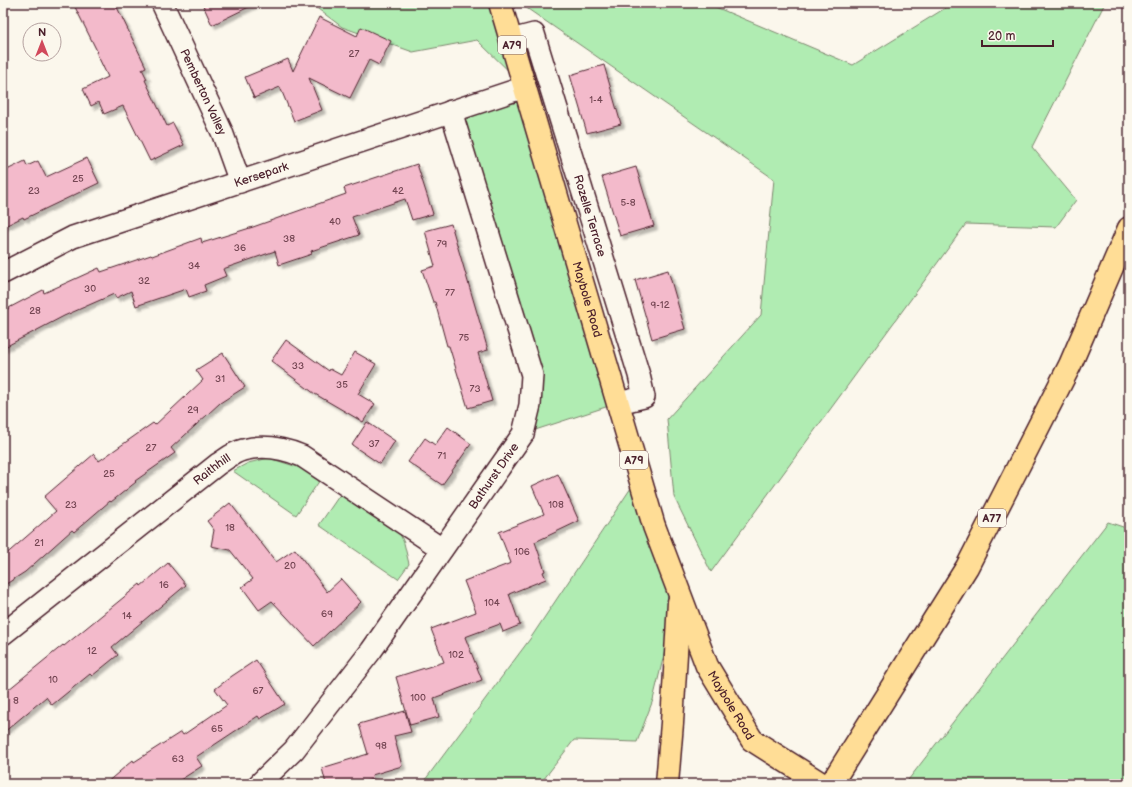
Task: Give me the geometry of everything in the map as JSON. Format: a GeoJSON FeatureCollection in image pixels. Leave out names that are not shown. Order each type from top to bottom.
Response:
{"type":"FeatureCollection","features":[{"type":"Feature","properties":{"kind":"main road","name":"Maybole Road"},"geometry":{"type":"LineString","coordinates":[[500,3],[654,526],[707,666],[752,740],[822,784]]}},
{"type":"Feature","properties":{"kind":"main road","name":"A77"},"geometry":{"type":"LineString","coordinates":[[830,784],[967,567],[1070,365],[1129,228]]}},
{"type":"Feature","properties":{"kind":"main road","name":"Maybole Road"},"geometry":{"type":"LineString","coordinates":[[667,784],[679,593]]}},
{"type":"Feature","properties":{"kind":"street","name":"Pemberton Valley"},"geometry":{"type":"LineString","coordinates":[[162,3],[222,132],[240,182]]}},
{"type":"Feature","properties":{"kind":"street","name":"Rozelle Terrace"},"geometry":{"type":"LineString","coordinates":[[511,40],[534,34],[639,375],[644,397],[618,403]]}},
{"type":"Feature","properties":{"kind":"street","name":"Kersepark"},"geometry":{"type":"LineString","coordinates":[[3,273],[73,237],[524,87]]}},
{"type":"Feature","properties":{"kind":"street","name":"Bathurst Drive"},"geometry":{"type":"LineString","coordinates":[[259,784],[294,750],[371,651],[523,434],[530,405],[532,375],[451,111]]}},
{"type":"Feature","properties":{"kind":"street","name":"Raithhill"},"geometry":{"type":"LineString","coordinates":[[3,634],[218,464],[243,450],[270,446],[287,449],[302,456],[442,549]]}},
{"type":"Feature","properties":{"kind":"green space"},"geometry":{"type":"Polygon","coordinates":[[[310,3],[500,3],[618,403],[523,434],[530,405],[451,111],[524,86],[477,40],[413,52],[342,27],[310,3]]]}},
{"type":"Feature","properties":{"kind":"green space"},"geometry":{"type":"Polygon","coordinates":[[[524,3],[706,3],[853,65],[947,7],[947,3],[1105,3],[1032,147],[1076,200],[1056,227],[966,224],[711,572],[674,497],[667,419],[761,315],[774,179],[525,7],[524,3]]]}},
{"type":"Feature","properties":{"kind":"green space"},"geometry":{"type":"Polygon","coordinates":[[[269,458],[304,469],[320,480],[296,515],[233,471],[248,463],[269,458]]]}},
{"type":"Feature","properties":{"kind":"green space"},"geometry":{"type":"Polygon","coordinates":[[[639,476],[679,593],[653,700],[637,742],[574,740],[540,784],[422,784],[530,639],[639,476]]]}},
{"type":"Feature","properties":{"kind":"green space"},"geometry":{"type":"Polygon","coordinates":[[[341,493],[400,534],[404,543],[409,564],[398,579],[319,525],[341,493]]]}},
{"type":"Feature","properties":{"kind":"green space"},"geometry":{"type":"Polygon","coordinates":[[[1108,522],[1129,529],[1129,784],[905,784],[1108,522]]]}},
{"type":"Feature","properties":{"kind":"building"},"geometry":{"type":"Polygon","coordinates":[[[73,3],[115,3],[146,67],[142,69],[147,79],[145,80],[167,126],[173,123],[184,145],[150,161],[123,106],[104,114],[99,102],[91,106],[83,89],[108,77],[73,3]]]}},
{"type":"Feature","properties":{"kind":"building"},"geometry":{"type":"Polygon","coordinates":[[[202,3],[257,3],[212,25],[202,3]]]}},
{"type":"Feature","properties":{"kind":"building"},"geometry":{"type":"Polygon","coordinates":[[[319,17],[357,36],[361,27],[391,41],[379,65],[369,60],[350,98],[309,78],[322,110],[294,121],[280,87],[254,98],[245,77],[288,59],[293,71],[319,17]]]}},
{"type":"Feature","properties":{"kind":"building"},"geometry":{"type":"Polygon","coordinates":[[[604,65],[621,124],[587,133],[570,75],[604,65]]]}},
{"type":"Feature","properties":{"kind":"building"},"geometry":{"type":"Polygon","coordinates":[[[87,158],[99,183],[24,219],[23,217],[3,227],[3,172],[25,161],[27,166],[38,161],[46,177],[87,158]]]}},
{"type":"Feature","properties":{"kind":"building"},"geometry":{"type":"Polygon","coordinates":[[[417,164],[433,214],[412,220],[405,199],[352,217],[359,235],[311,251],[312,254],[279,265],[275,251],[223,269],[226,276],[204,285],[206,291],[189,297],[186,289],[136,306],[131,291],[116,298],[114,294],[64,316],[3,348],[3,311],[43,290],[44,293],[99,268],[101,272],[151,255],[152,256],[201,238],[202,243],[253,227],[346,194],[344,188],[417,164]]]}},
{"type":"Feature","properties":{"kind":"building"},"geometry":{"type":"Polygon","coordinates":[[[636,167],[654,226],[620,236],[602,177],[636,167]]]}},
{"type":"Feature","properties":{"kind":"building"},"geometry":{"type":"Polygon","coordinates":[[[451,224],[488,350],[478,353],[492,401],[468,408],[449,346],[447,346],[435,302],[433,302],[422,270],[435,266],[425,231],[451,224]]]}},
{"type":"Feature","properties":{"kind":"building"},"geometry":{"type":"Polygon","coordinates":[[[668,270],[685,329],[652,339],[635,280],[668,270]]]}},
{"type":"Feature","properties":{"kind":"building"},"geometry":{"type":"Polygon","coordinates":[[[286,340],[329,371],[330,369],[341,375],[355,352],[376,364],[358,394],[375,404],[363,422],[315,394],[271,361],[286,340]]]}},
{"type":"Feature","properties":{"kind":"building"},"geometry":{"type":"Polygon","coordinates":[[[223,353],[245,387],[220,403],[171,448],[175,453],[135,481],[136,482],[111,502],[110,501],[74,532],[72,530],[25,572],[3,586],[3,557],[56,511],[44,497],[94,454],[99,461],[153,423],[155,425],[203,380],[196,370],[223,353]]]}},
{"type":"Feature","properties":{"kind":"building"},"geometry":{"type":"Polygon","coordinates":[[[367,422],[395,441],[380,464],[352,445],[367,422]]]}},
{"type":"Feature","properties":{"kind":"building"},"geometry":{"type":"Polygon","coordinates":[[[448,427],[471,444],[442,485],[408,462],[425,438],[435,445],[448,427]]]}},
{"type":"Feature","properties":{"kind":"building"},"geometry":{"type":"Polygon","coordinates":[[[558,474],[579,521],[535,542],[545,571],[543,572],[546,579],[509,594],[520,625],[503,632],[500,624],[465,637],[482,680],[434,698],[439,717],[410,725],[396,677],[444,662],[431,629],[476,612],[464,581],[511,563],[499,532],[544,514],[532,486],[558,474]]]}},
{"type":"Feature","properties":{"kind":"building"},"geometry":{"type":"Polygon","coordinates":[[[230,503],[276,562],[295,549],[327,592],[341,579],[361,602],[314,646],[272,601],[259,610],[242,587],[253,579],[230,550],[211,546],[214,530],[207,521],[230,503]]]}},
{"type":"Feature","properties":{"kind":"building"},"geometry":{"type":"Polygon","coordinates":[[[168,563],[186,585],[112,647],[118,655],[92,676],[90,674],[52,705],[46,697],[3,733],[3,694],[140,584],[141,586],[168,563]]]}},
{"type":"Feature","properties":{"kind":"building"},"geometry":{"type":"Polygon","coordinates":[[[256,660],[285,704],[260,719],[258,716],[196,757],[202,766],[174,784],[105,784],[133,760],[134,762],[181,732],[183,735],[227,705],[215,689],[256,660]]]}},
{"type":"Feature","properties":{"kind":"building"},"geometry":{"type":"Polygon","coordinates":[[[405,711],[411,732],[394,736],[402,766],[372,775],[373,779],[357,784],[326,784],[322,768],[368,754],[359,724],[405,711]]]}}]}
